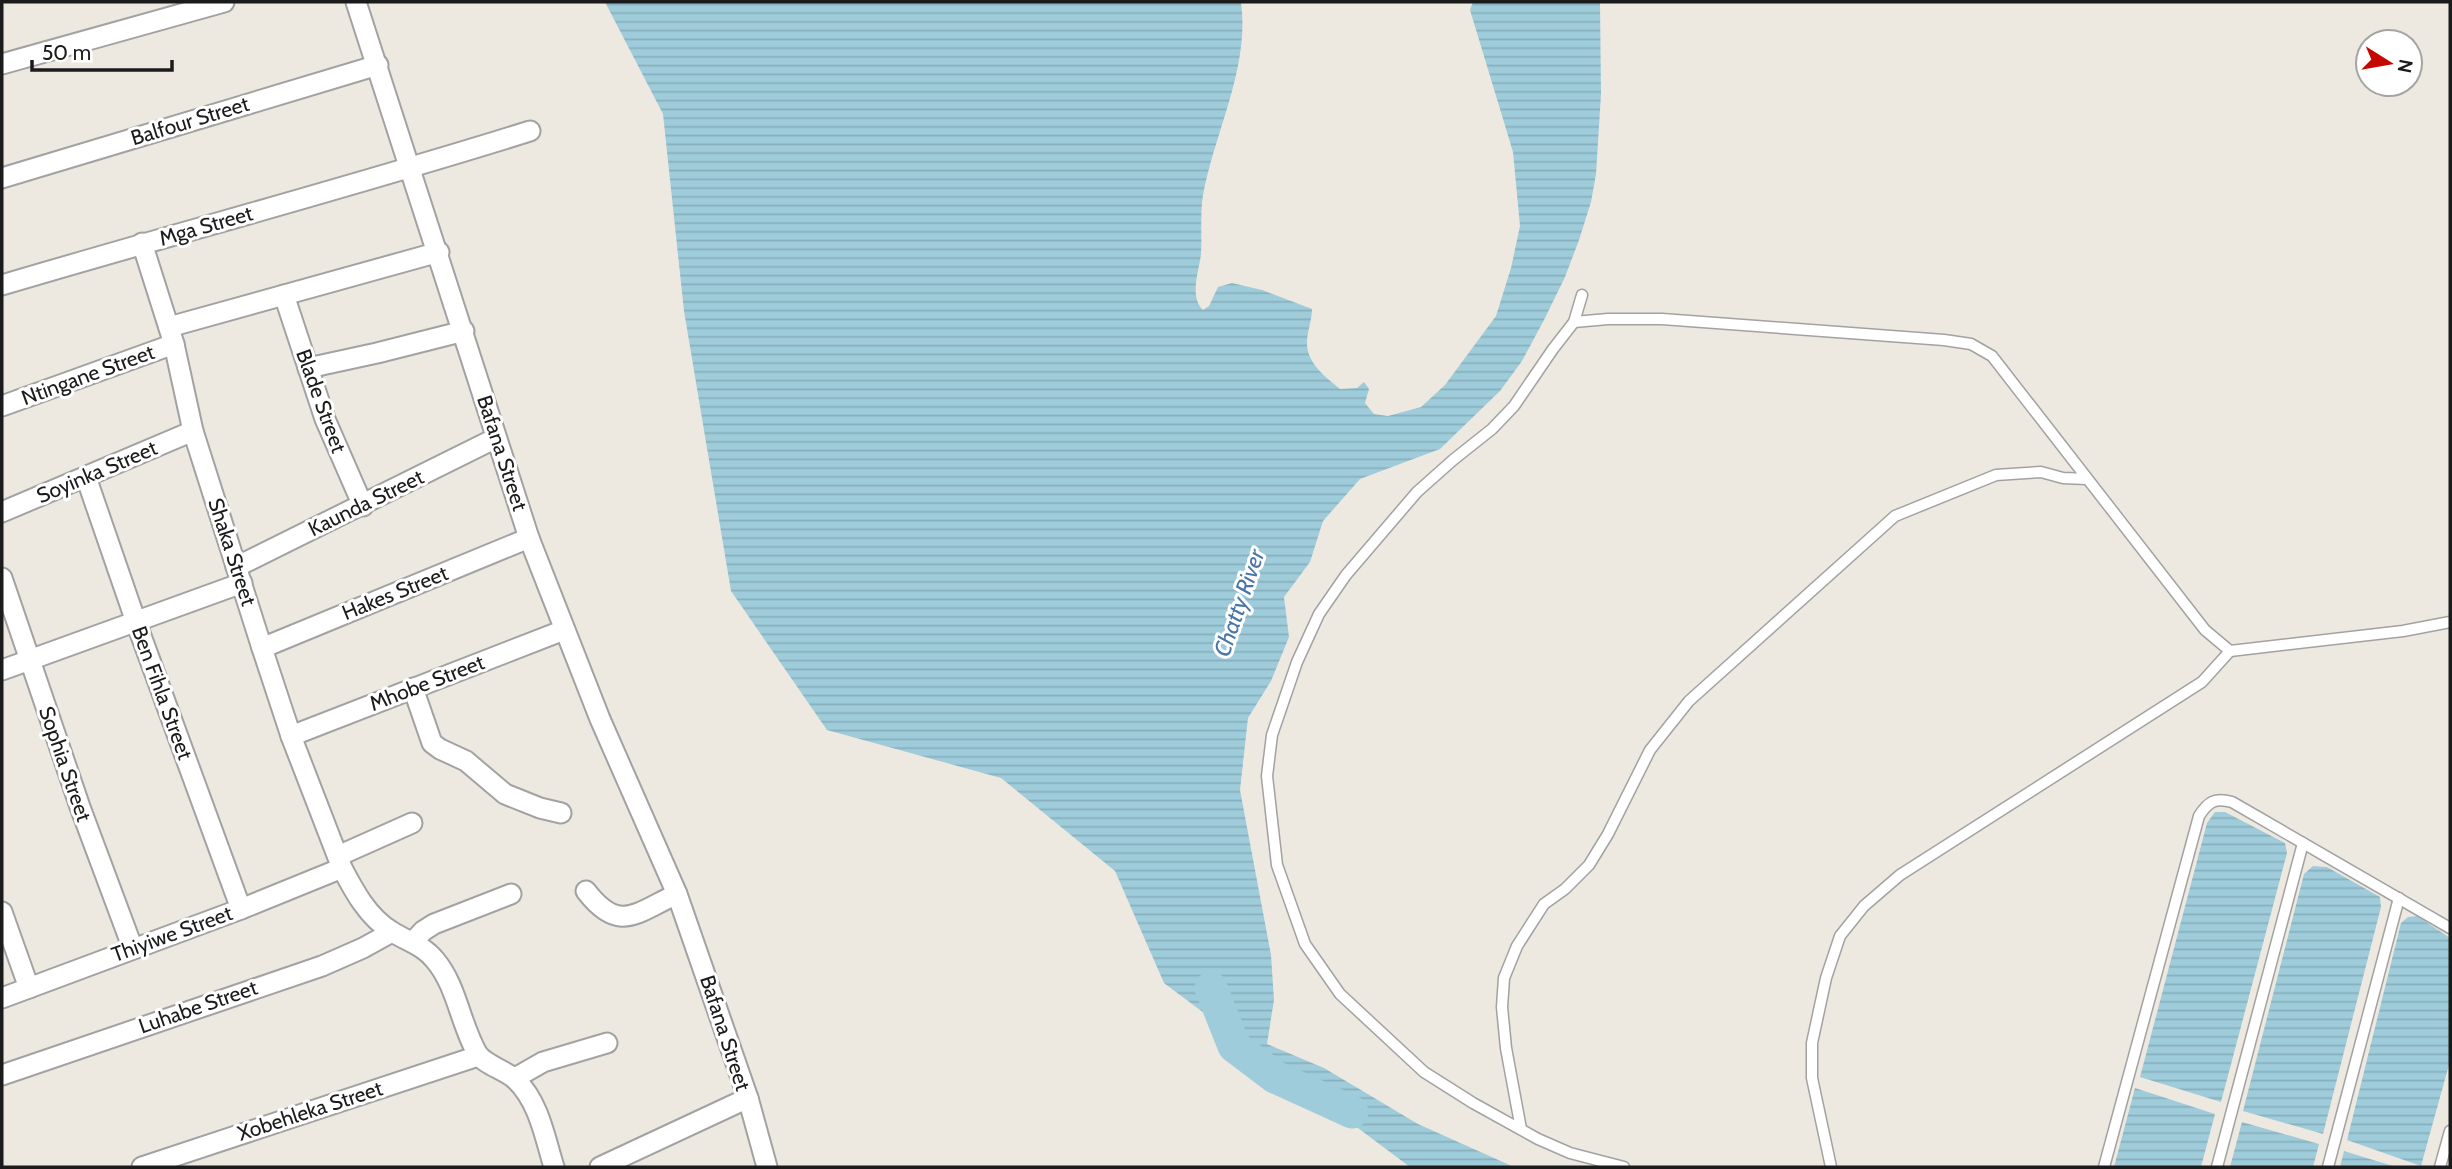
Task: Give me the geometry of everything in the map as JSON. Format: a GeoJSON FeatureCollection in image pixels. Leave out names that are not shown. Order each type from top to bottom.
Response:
{"type":"FeatureCollection","features":[{"type":"Feature","properties":{"kind":"street"},"geometry":{"type":"LineString","coordinates":[[2,64],[224,2]]}},
{"type":"Feature","properties":{"kind":"street","name":"Bafana Street"},"geometry":{"type":"LineString","coordinates":[[356,2],[529,538],[564,630],[677,894],[748,1098],[600,1167]]}},
{"type":"Feature","properties":{"kind":"street","name":"Balfour Street"},"geometry":{"type":"LineString","coordinates":[[2,178],[377,65]]}},
{"type":"Feature","properties":{"kind":"street","name":"Mga Street"},"geometry":{"type":"LineString","coordinates":[[2,285],[142,243],[411,169],[530,131]]}},
{"type":"Feature","properties":{"kind":"street","name":"Shaka Street"},"geometry":{"type":"LineString","coordinates":[[142,243],[171,336],[193,431],[262,648],[291,736],[340,862],[364,904],[379,922],[426,950],[437,962],[448,979],[478,1056]]}},
{"type":"Feature","properties":{"kind":"street","name":"Ntingane Street"},"geometry":{"type":"LineString","coordinates":[[2,406],[171,336],[284,295],[439,253]]}},
{"type":"Feature","properties":{"kind":"street","name":"Blade Street"},"geometry":{"type":"LineString","coordinates":[[284,295],[325,419],[363,506]]}},
{"type":"Feature","properties":{"kind":"street"},"geometry":{"type":"LineString","coordinates":[[308,368],[464,331]]}},
{"type":"Feature","properties":{"kind":"street","name":"Soyinka Street"},"geometry":{"type":"LineString","coordinates":[[2,512],[193,431]]}},
{"type":"Feature","properties":{"kind":"street","name":"Kaunda Street"},"geometry":{"type":"LineString","coordinates":[[2,670],[136,622],[239,575],[363,506],[496,438]]}},
{"type":"Feature","properties":{"kind":"street","name":"Ben Fihla Street"},"geometry":{"type":"LineString","coordinates":[[86,477],[241,909]]}},
{"type":"Feature","properties":{"kind":"street","name":"Hakes Street"},"geometry":{"type":"LineString","coordinates":[[262,648],[529,538]]}},
{"type":"Feature","properties":{"kind":"street","name":"Sophia Street"},"geometry":{"type":"LineString","coordinates":[[2,578],[133,949]]}},
{"type":"Feature","properties":{"kind":"street","name":"Mhobe Street"},"geometry":{"type":"LineString","coordinates":[[291,736],[564,630]]}},
{"type":"Feature","properties":{"kind":"street"},"geometry":{"type":"LineString","coordinates":[[413,688],[432,743],[467,761],[505,794],[561,813]]}},
{"type":"Feature","properties":{"kind":"street"},"geometry":{"type":"LineString","coordinates":[[340,862],[412,823]]}},
{"type":"Feature","properties":{"kind":"street","name":"Thiyiwe Street"},"geometry":{"type":"LineString","coordinates":[[2,998],[241,909],[340,862]]}},
{"type":"Feature","properties":{"kind":"street"},"geometry":{"type":"LineString","coordinates":[[586,891],[606,914],[616,917],[633,914],[677,894]]}},
{"type":"Feature","properties":{"kind":"street"},"geometry":{"type":"LineString","coordinates":[[413,942],[434,924],[511,894]]}},
{"type":"Feature","properties":{"kind":"street"},"geometry":{"type":"LineString","coordinates":[[2,912],[29,988]]}},
{"type":"Feature","properties":{"kind":"street","name":"Luhabe Street"},"geometry":{"type":"LineString","coordinates":[[2,1075],[321,966],[392,932]]}},
{"type":"Feature","properties":{"kind":"street"},"geometry":{"type":"LineString","coordinates":[[515,1078],[544,1062],[607,1043]]}},
{"type":"Feature","properties":{"kind":"street"},"geometry":{"type":"LineString","coordinates":[[478,1056],[515,1078],[534,1105],[554,1167]]}},
{"type":"Feature","properties":{"kind":"street","name":"Xobehleka Street"},"geometry":{"type":"LineString","coordinates":[[142,1167],[478,1056]]}},
{"type":"Feature","properties":{"kind":"street"},"geometry":{"type":"LineString","coordinates":[[748,1098],[767,1167]]}},
{"type":"Feature","properties":{"kind":"lane"},"geometry":{"type":"LineString","coordinates":[[1582,295],[1574,322],[1514,406],[1492,429],[1417,492],[1339,585],[1319,614],[1297,662],[1272,735],[1267,776],[1276,865],[1305,944],[1340,994],[1424,1072],[1473,1103],[1570,1153],[1623,1167]]}},
{"type":"Feature","properties":{"kind":"lane"},"geometry":{"type":"LineString","coordinates":[[1574,322],[1608,318],[1662,319],[1971,344],[1992,356],[2205,629],[2230,651]]}},
{"type":"Feature","properties":{"kind":"lane"},"geometry":{"type":"LineString","coordinates":[[1521,1129],[1506,1048],[1502,1007],[1504,978],[1517,946],[1544,904],[1565,889],[1589,865],[1608,834],[1650,750],[1689,701],[1895,516],[1996,475],[2041,472],[2063,478],[2087,479]]}},
{"type":"Feature","properties":{"kind":"lane"},"geometry":{"type":"LineString","coordinates":[[1830,1167],[1812,1078],[1812,1043],[1826,978],[1840,936],[1864,905],[1900,875],[2202,682],[2230,651],[2403,631],[2450,622]]}},
{"type":"Feature","properties":{"kind":"lane"},"geometry":{"type":"LineString","coordinates":[[2104,1167],[2199,816],[2210,802],[2220,799],[2232,802],[2450,928]]}},
{"type":"Feature","properties":{"kind":"lane"},"geometry":{"type":"LineString","coordinates":[[2217,1167],[2303,843]]}},
{"type":"Feature","properties":{"kind":"lane"},"geometry":{"type":"LineString","coordinates":[[2328,1167],[2399,898]]}},
{"type":"Feature","properties":{"kind":"lane"},"geometry":{"type":"LineString","coordinates":[[2440,1167],[2450,1131]]}},
{"type":"Feature","properties":{"kind":"water"},"geometry":{"type":"Polygon","coordinates":[[[605,2],[1241,2],[1241,51],[1203,195],[1196,298],[1203,310],[1209,306],[1218,287],[1232,283],[1262,290],[1312,309],[1307,343],[1314,364],[1340,389],[1357,388],[1364,382],[1369,389],[1365,403],[1374,414],[1388,416],[1421,407],[1445,385],[1496,316],[1511,268],[1520,226],[1513,152],[1470,10],[1473,2],[1600,2],[1601,94],[1596,174],[1591,202],[1565,277],[1522,361],[1500,391],[1440,449],[1360,479],[1323,521],[1310,562],[1284,597],[1289,637],[1271,681],[1248,718],[1240,790],[1271,955],[1274,1000],[1267,1044],[1324,1068],[1418,1124],[1514,1167],[1410,1167],[1164,983],[1115,871],[1001,778],[827,730],[731,591],[684,311],[663,114],[605,2]]]}},
{"type":"Feature","properties":{"kind":"water"},"geometry":{"type":"Polygon","coordinates":[[[2215,812],[2225,812],[2285,843],[2287,853],[2221,1102],[2140,1077],[2207,823],[2215,812]]]}},
{"type":"Feature","properties":{"kind":"water"},"geometry":{"type":"Polygon","coordinates":[[[2313,866],[2327,867],[2380,897],[2381,907],[2323,1134],[2243,1111],[2304,874],[2313,866]]]}},
{"type":"Feature","properties":{"kind":"water"},"geometry":{"type":"Polygon","coordinates":[[[2417,916],[2450,938],[2450,1061],[2421,1166],[2347,1140],[2401,923],[2408,917],[2417,916]]]}},
{"type":"Feature","properties":{"kind":"water"},"geometry":{"type":"Polygon","coordinates":[[[2135,1088],[2215,1114],[2201,1167],[2114,1167],[2135,1088]]]}},
{"type":"Feature","properties":{"kind":"water"},"geometry":{"type":"Polygon","coordinates":[[[2242,1122],[2319,1144],[2313,1167],[2230,1167],[2242,1122]]]}},
{"type":"Feature","properties":{"kind":"water"},"geometry":{"type":"Polygon","coordinates":[[[2344,1151],[2396,1167],[2340,1167],[2344,1151]]]}},
{"type":"Feature","properties":{"kind":"waterway","name":"Chatty River"},"geometry":{"type":"LineString","coordinates":[[1211,988],[1234,1046],[1275,1077],[1352,1112]]}}]}
